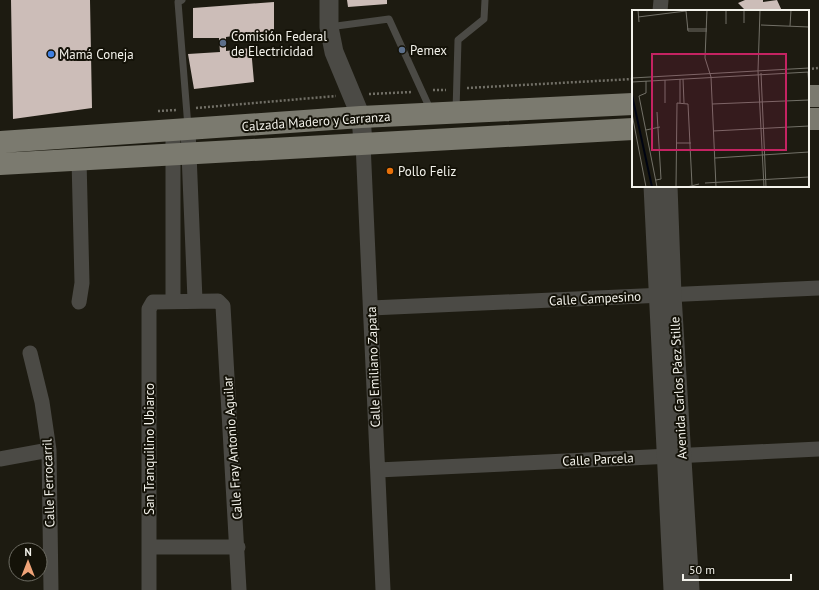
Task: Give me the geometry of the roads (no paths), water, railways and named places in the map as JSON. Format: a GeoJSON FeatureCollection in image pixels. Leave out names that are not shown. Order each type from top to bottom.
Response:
{"type":"FeatureCollection","features":[{"type":"Feature","properties":{"kind":"main road","name":"Calzada Madero y Carranza"},"geometry":{"type":"LineString","coordinates":[[0,142],[42,139],[182,123],[433,114],[632,104]]}},
{"type":"Feature","properties":{"kind":"main road","name":"Calzada Madero y Carranza"},"geometry":{"type":"LineString","coordinates":[[0,164],[632,129]]}},
{"type":"Feature","properties":{"kind":"main road"},"geometry":{"type":"LineString","coordinates":[[42,139],[43,162]]}},
{"type":"Feature","properties":{"kind":"street"},"geometry":{"type":"LineString","coordinates":[[329,0],[329,27],[334,52],[361,117],[363,143]]}},
{"type":"Feature","properties":{"kind":"street"},"geometry":{"type":"LineString","coordinates":[[660,10],[661,0]]}},
{"type":"Feature","properties":{"kind":"street"},"geometry":{"type":"LineString","coordinates":[[181,154],[195,300],[173,300],[182,123]]}},
{"type":"Feature","properties":{"kind":"street","name":"Calle Emiliano Zapata"},"geometry":{"type":"LineString","coordinates":[[363,143],[383,590]]}},
{"type":"Feature","properties":{"kind":"street"},"geometry":{"type":"LineString","coordinates":[[79,160],[82,283],[79,302]]}},
{"type":"Feature","properties":{"kind":"street","name":"Avenida Carlos Páez Stille"},"geometry":{"type":"LineString","coordinates":[[653,187],[666,295]]}},
{"type":"Feature","properties":{"kind":"street","name":"Avenida Carlos Páez Stille"},"geometry":{"type":"LineString","coordinates":[[668,187],[666,295],[674,456],[673,590]]}},
{"type":"Feature","properties":{"kind":"street","name":"Calle Campesino"},"geometry":{"type":"LineString","coordinates":[[371,308],[819,288]]}},
{"type":"Feature","properties":{"kind":"street","name":"San Tranquilino Ubiarco"},"geometry":{"type":"LineString","coordinates":[[149,590],[148,309],[153,302],[173,300]]}},
{"type":"Feature","properties":{"kind":"street","name":"Calle Fray Antonio Aguilar"},"geometry":{"type":"LineString","coordinates":[[195,300],[218,301],[223,306],[238,547],[239,590]]}},
{"type":"Feature","properties":{"kind":"street","name":"Calle Ferrocarril"},"geometry":{"type":"LineString","coordinates":[[30,353],[42,402],[49,450],[51,590]]}},
{"type":"Feature","properties":{"kind":"street","name":"Calle Parcela"},"geometry":{"type":"LineString","coordinates":[[378,470],[819,449]]}},
{"type":"Feature","properties":{"kind":"street"},"geometry":{"type":"LineString","coordinates":[[0,460],[49,450]]}},
{"type":"Feature","properties":{"kind":"street","name":"Avenida Carlos Páez Stille"},"geometry":{"type":"LineString","coordinates":[[674,456],[690,590]]}},
{"type":"Feature","properties":{"kind":"street"},"geometry":{"type":"LineString","coordinates":[[148,547],[238,547]]}},
{"type":"Feature","properties":{"kind":"lane"},"geometry":{"type":"LineString","coordinates":[[182,0],[178,2],[182,123]]}},
{"type":"Feature","properties":{"kind":"lane"},"geometry":{"type":"LineString","coordinates":[[456,113],[458,40],[484,19],[485,0]]}},
{"type":"Feature","properties":{"kind":"lane"},"geometry":{"type":"LineString","coordinates":[[329,27],[389,19],[433,114]]}},
{"type":"Feature","properties":{"kind":"place","name":"Comisión Federal de Electricidad"},"geometry":{"type":"Point","coordinates":[223,43]}},
{"type":"Feature","properties":{"kind":"place","name":"Pemex"},"geometry":{"type":"Point","coordinates":[402,50]}},
{"type":"Feature","properties":{"kind":"place","name":"Mamá Coneja"},"geometry":{"type":"Point","coordinates":[51,54]}},
{"type":"Feature","properties":{"kind":"place","name":"Pollo Feliz"},"geometry":{"type":"Point","coordinates":[390,171]}}]}
